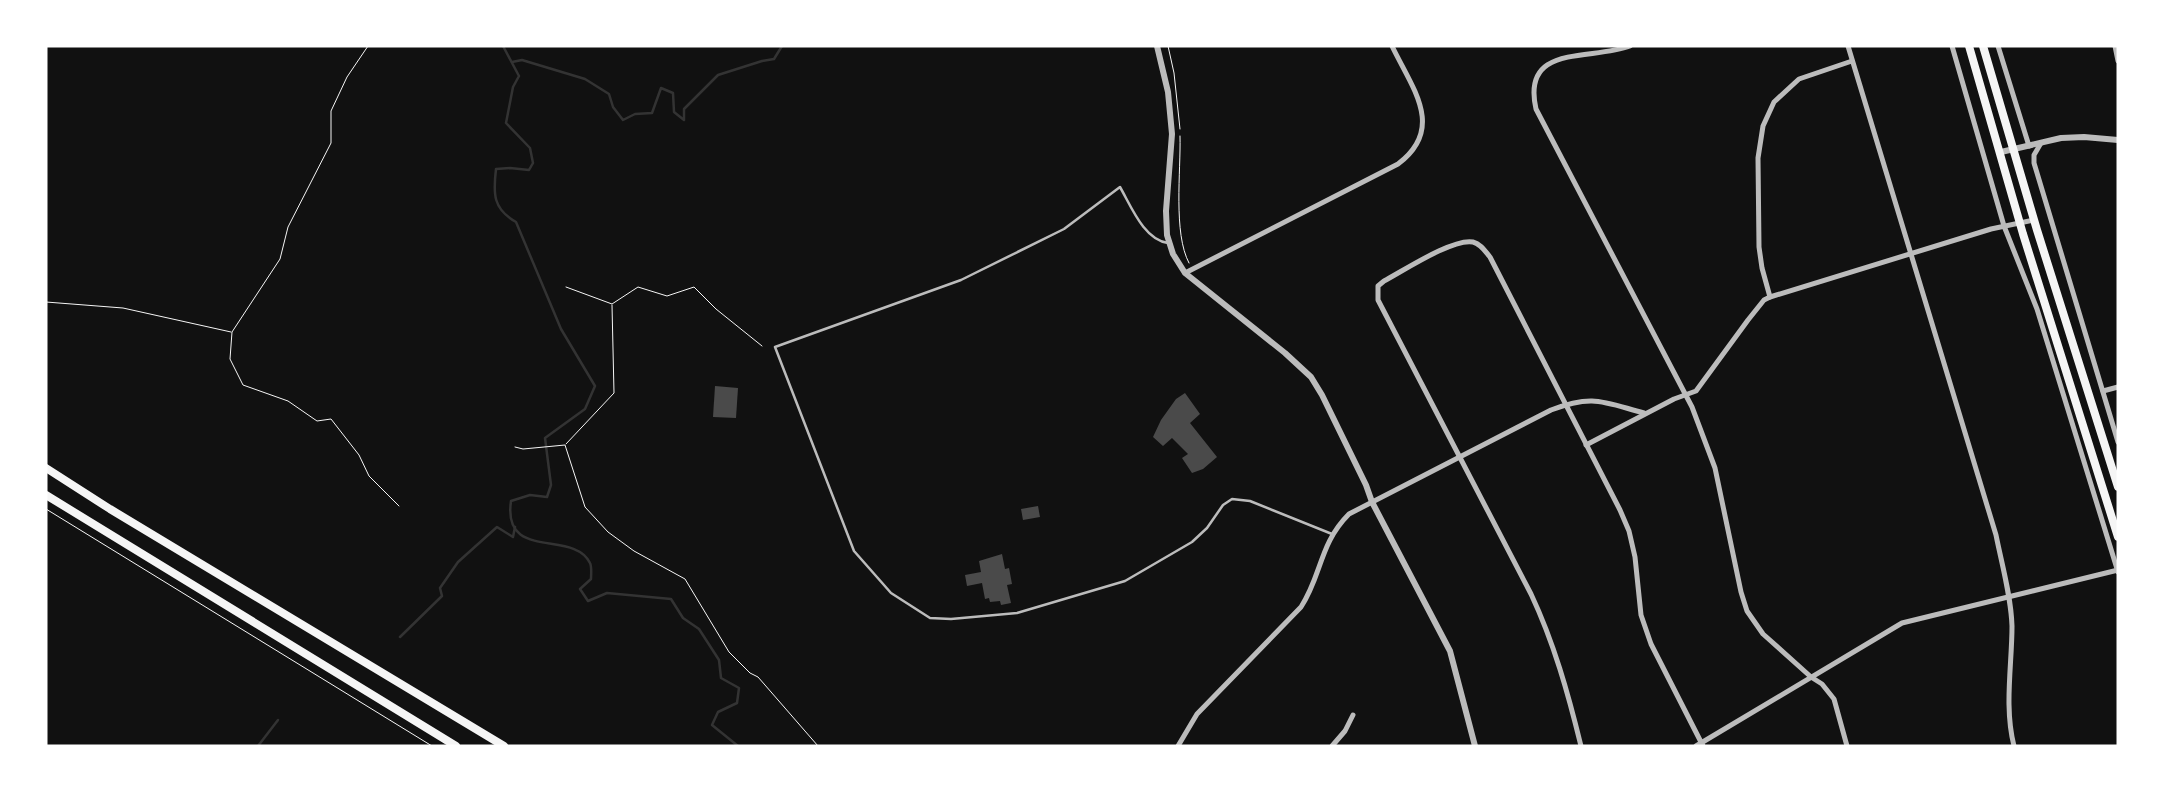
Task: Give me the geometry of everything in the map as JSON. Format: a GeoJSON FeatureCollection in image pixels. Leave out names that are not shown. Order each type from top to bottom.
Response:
{"type":"FeatureCollection","features":[{"type":"Feature","properties":{"kind":"main road"},"geometry":{"type":"LineString","coordinates":[[1969,46],[2020,223],[2118,537]]}},
{"type":"Feature","properties":{"kind":"main road"},"geometry":{"type":"LineString","coordinates":[[1984,46],[2034,220],[2118,487]]}},
{"type":"Feature","properties":{"kind":"main road"},"geometry":{"type":"LineString","coordinates":[[46,468],[110,510],[504,746]]}},
{"type":"Feature","properties":{"kind":"main road"},"geometry":{"type":"LineString","coordinates":[[46,495],[456,746]]}},
{"type":"Feature","properties":{"kind":"street"},"geometry":{"type":"LineString","coordinates":[[1158,46],[1168,92],[1172,134],[1166,211],[1173,254],[1186,273],[1285,353],[1311,378],[1322,395],[1366,485],[1372,502],[1450,652],[1474,746]]}},
{"type":"Feature","properties":{"kind":"street"},"geometry":{"type":"LineString","coordinates":[[1186,273],[1398,164],[1411,154],[1418,146],[1424,124],[1422,108],[1392,46]]}},
{"type":"Feature","properties":{"kind":"street"},"geometry":{"type":"LineString","coordinates":[[1630,46],[1606,53],[1555,59],[1538,74],[1533,94],[1536,109],[1692,407],[1715,468],[1741,592],[1747,611],[1764,634],[1811,677],[1822,684],[1834,699],[1847,746]]}},
{"type":"Feature","properties":{"kind":"street"},"geometry":{"type":"LineString","coordinates":[[1848,46],[1996,535],[2009,596],[2012,624],[2009,702],[2014,746]]}},
{"type":"Feature","properties":{"kind":"street"},"geometry":{"type":"LineString","coordinates":[[1581,746],[1564,678],[1549,632],[1378,300],[1378,286],[1458,242],[1472,242],[1481,246],[1490,257],[1629,531],[1635,557],[1642,615],[1650,644],[1700,745],[1902,623],[2118,571],[2038,310],[2004,226],[1952,46]]}},
{"type":"Feature","properties":{"kind":"street"},"geometry":{"type":"LineString","coordinates":[[1998,46],[2028,146]]}},
{"type":"Feature","properties":{"kind":"street"},"geometry":{"type":"LineString","coordinates":[[2115,46],[2118,61]]}},
{"type":"Feature","properties":{"kind":"street"},"geometry":{"type":"LineString","coordinates":[[1770,296],[1762,268],[1759,247],[1758,158],[1763,126],[1774,102],[1799,80],[1852,61]]}},
{"type":"Feature","properties":{"kind":"street"},"geometry":{"type":"LineString","coordinates":[[2001,152],[2061,138],[2084,137],[2118,140]]}},
{"type":"Feature","properties":{"kind":"street"},"geometry":{"type":"LineString","coordinates":[[2041,143],[2034,155],[2034,163],[2118,442]]}},
{"type":"Feature","properties":{"kind":"street"},"geometry":{"type":"LineString","coordinates":[[1586,445],[1644,413],[1696,391],[1748,320],[1764,300],[1770,296],[1910,253],[2004,226],[2034,220]]}},
{"type":"Feature","properties":{"kind":"street"},"geometry":{"type":"LineString","coordinates":[[2103,391],[2118,386]]}},
{"type":"Feature","properties":{"kind":"street"},"geometry":{"type":"LineString","coordinates":[[1178,746],[1197,714],[1301,607],[1309,594],[1332,534],[1350,514],[1460,456],[1576,401],[1593,400],[1644,413]]}},
{"type":"Feature","properties":{"kind":"street"},"geometry":{"type":"LineString","coordinates":[[1332,746],[1345,731],[1353,715]]}},
{"type":"Feature","properties":{"kind":"lane"},"geometry":{"type":"LineString","coordinates":[[1170,243],[1156,240],[1145,228],[1120,187],[1064,229],[961,280],[775,347],[854,552],[891,594],[918,612],[937,618],[994,616],[1017,613],[1125,581],[1192,542],[1207,528],[1223,505],[1232,499],[1250,501],[1332,534]]}},
{"type":"Feature","properties":{"kind":"path"},"geometry":{"type":"LineString","coordinates":[[368,46],[347,77],[331,111],[331,143],[288,227],[280,259],[232,332],[230,359],[243,385],[288,401],[317,421],[330,419],[360,455],[368,476],[399,506]]}},
{"type":"Feature","properties":{"kind":"path"},"geometry":{"type":"LineString","coordinates":[[1168,46],[1178,109],[1181,232],[1188,261],[1194,269]]}},
{"type":"Feature","properties":{"kind":"path"},"geometry":{"type":"LineString","coordinates":[[566,287],[612,304]]}},
{"type":"Feature","properties":{"kind":"path"},"geometry":{"type":"LineString","coordinates":[[612,304],[638,287],[667,296],[694,287],[716,309],[762,346]]}},
{"type":"Feature","properties":{"kind":"path"},"geometry":{"type":"LineString","coordinates":[[46,302],[123,308],[232,332]]}},
{"type":"Feature","properties":{"kind":"path"},"geometry":{"type":"LineString","coordinates":[[515,447],[523,449],[565,445],[614,393],[612,304]]}},
{"type":"Feature","properties":{"kind":"path"},"geometry":{"type":"LineString","coordinates":[[565,445],[585,507],[608,532],[634,551],[685,579],[729,652],[750,673],[758,677],[818,746]]}},
{"type":"Feature","properties":{"kind":"path"},"geometry":{"type":"LineString","coordinates":[[46,509],[432,746]]}},
{"type":"Feature","properties":{"kind":"building"},"geometry":{"type":"Polygon","coordinates":[[[715,386],[738,388],[736,418],[713,417],[715,386]]]}},
{"type":"Feature","properties":{"kind":"building"},"geometry":{"type":"Polygon","coordinates":[[[1185,393],[1200,414],[1190,423],[1217,457],[1203,469],[1192,473],[1182,458],[1188,454],[1172,438],[1163,446],[1153,437],[1161,420],[1176,399],[1185,393]]]}},
{"type":"Feature","properties":{"kind":"building"},"geometry":{"type":"Polygon","coordinates":[[[1038,506],[1040,517],[1023,520],[1021,509],[1038,506]]]}},
{"type":"Feature","properties":{"kind":"building"},"geometry":{"type":"Polygon","coordinates":[[[1002,554],[1005,569],[1009,568],[1012,584],[1007,585],[1011,603],[1001,605],[1000,601],[990,602],[989,598],[985,599],[982,583],[967,586],[965,575],[981,572],[979,561],[1002,554]]]}},
{"type":"Feature","properties":{"kind":"waterway"},"geometry":{"type":"LineString","coordinates":[[503,46],[519,76],[513,87],[506,123],[530,148],[533,163],[529,170],[496,169],[496,200],[503,212],[516,222],[561,329],[595,386],[585,409],[545,438],[551,485],[547,497],[530,495],[511,501],[511,520],[517,532],[528,538],[570,548],[582,553],[591,567],[591,579],[580,589],[588,601],[607,593],[671,599],[683,618],[699,629],[719,660],[721,678],[739,688],[737,703],[718,712],[712,725],[738,746]]}},
{"type":"Feature","properties":{"kind":"waterway"},"geometry":{"type":"LineString","coordinates":[[512,62],[522,60],[585,79],[609,94],[613,107],[623,120],[635,114],[652,113],[661,88],[673,93],[674,112],[684,120],[684,109],[718,75],[774,59],[782,46]]}},
{"type":"Feature","properties":{"kind":"waterway"},"geometry":{"type":"LineString","coordinates":[[400,637],[442,596],[440,588],[458,562],[497,527],[513,537],[515,527]]}},
{"type":"Feature","properties":{"kind":"waterway"},"geometry":{"type":"LineString","coordinates":[[258,746],[278,720]]}}]}
